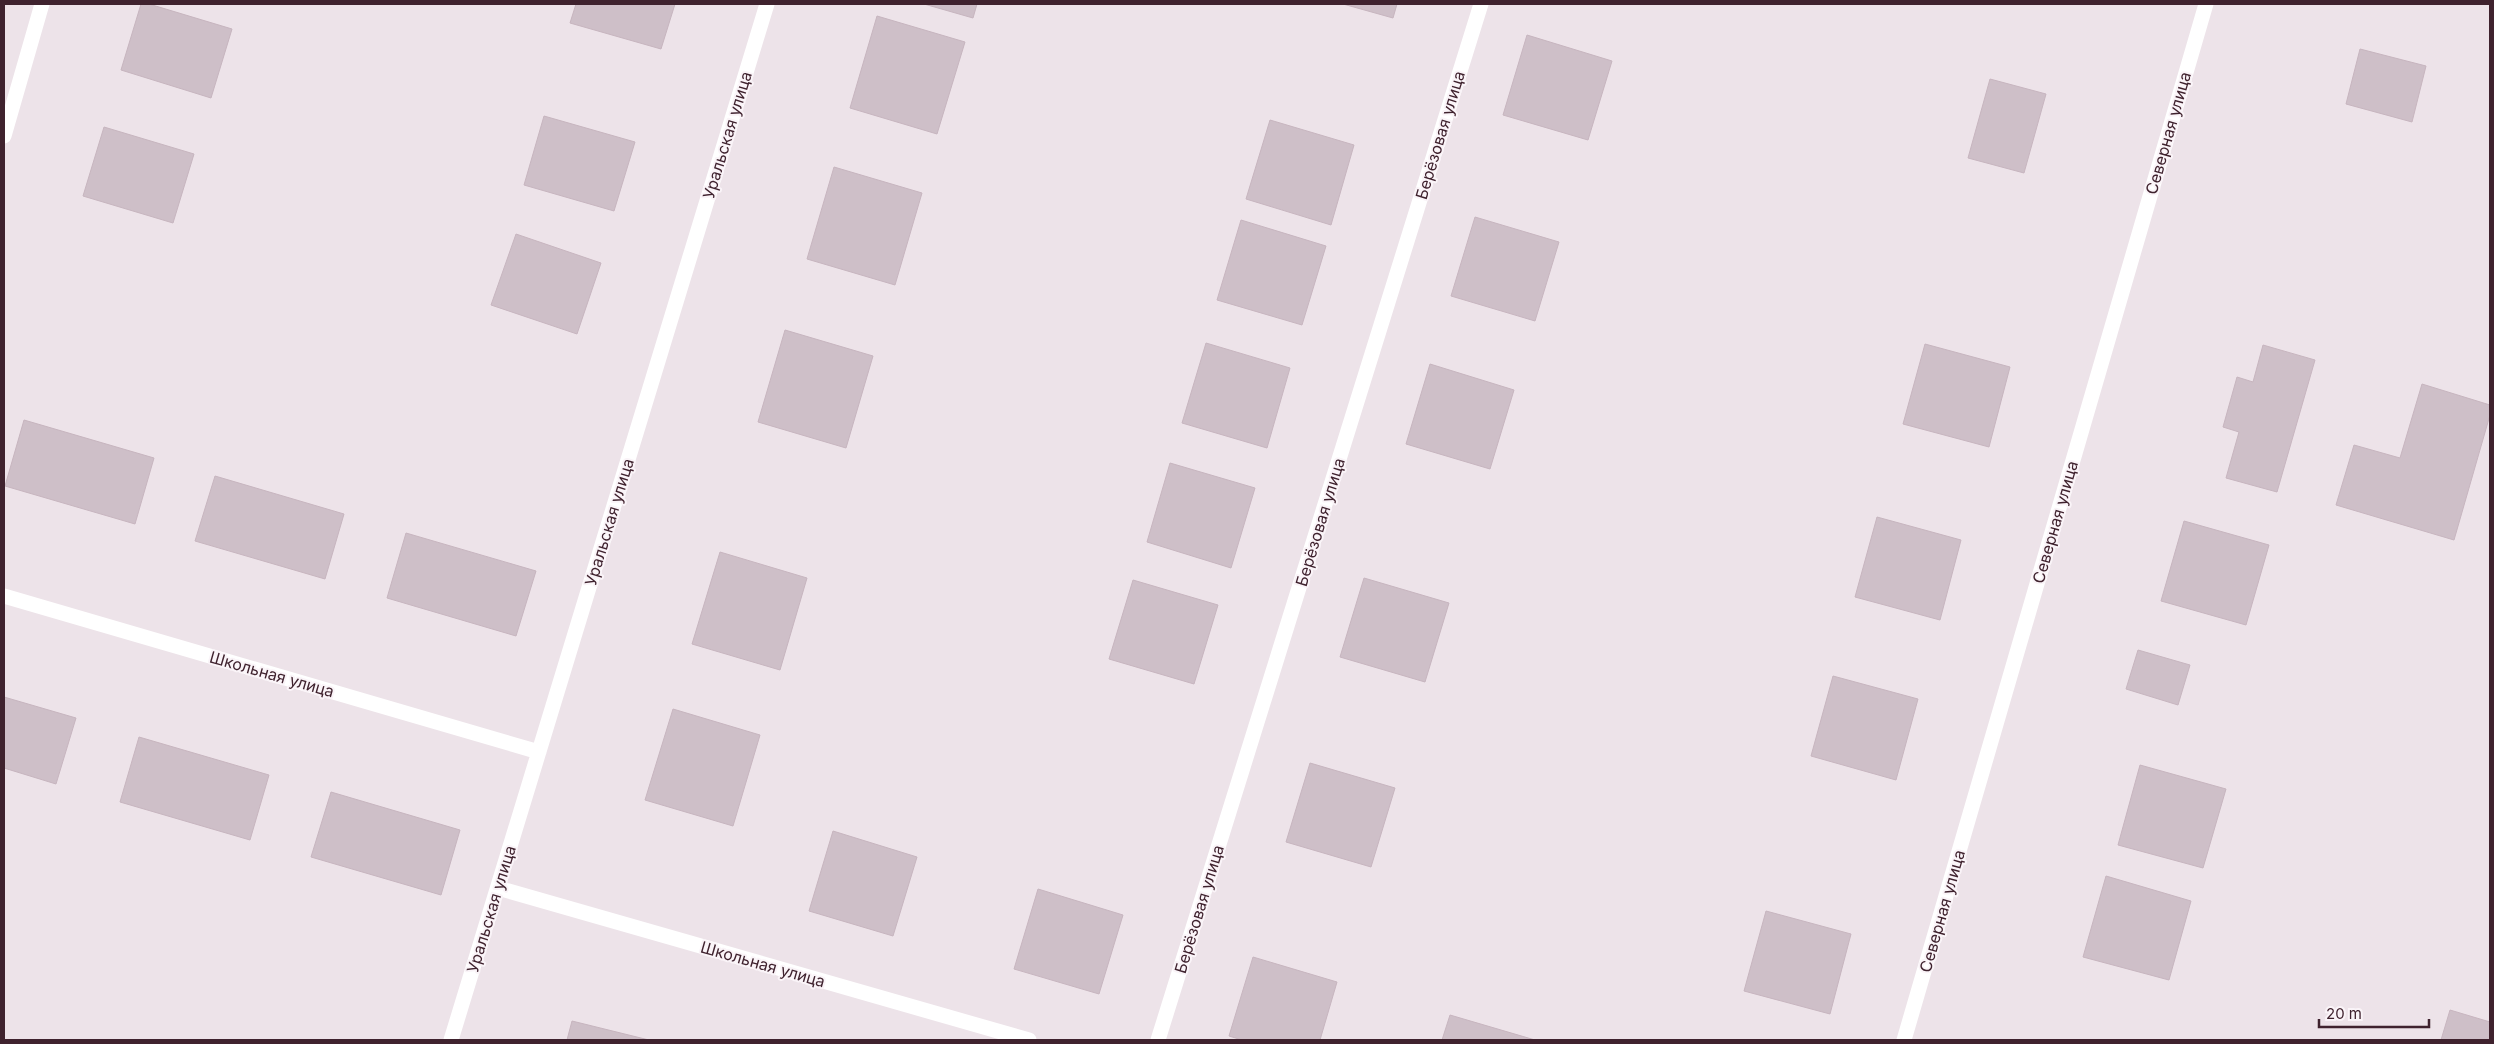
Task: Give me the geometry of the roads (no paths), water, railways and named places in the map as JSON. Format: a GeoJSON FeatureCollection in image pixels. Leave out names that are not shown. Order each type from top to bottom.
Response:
{"type":"FeatureCollection","features":[{"type":"Feature","properties":{"kind":"street"},"geometry":{"type":"LineString","coordinates":[[4,136],[42,4]]}},
{"type":"Feature","properties":{"kind":"street","name":"Уральская улица"},"geometry":{"type":"LineString","coordinates":[[451,1040],[767,4]]}},
{"type":"Feature","properties":{"kind":"street","name":"Берёзовая улица"},"geometry":{"type":"LineString","coordinates":[[1158,1040],[1482,4]]}},
{"type":"Feature","properties":{"kind":"street","name":"Северная улица"},"geometry":{"type":"LineString","coordinates":[[1904,1040],[2206,4]]}},
{"type":"Feature","properties":{"kind":"street","name":"Школьная улица"},"geometry":{"type":"LineString","coordinates":[[4,596],[539,752]]}},
{"type":"Feature","properties":{"kind":"street","name":"Школьная улица"},"geometry":{"type":"LineString","coordinates":[[498,888],[1028,1040]]}}]}
